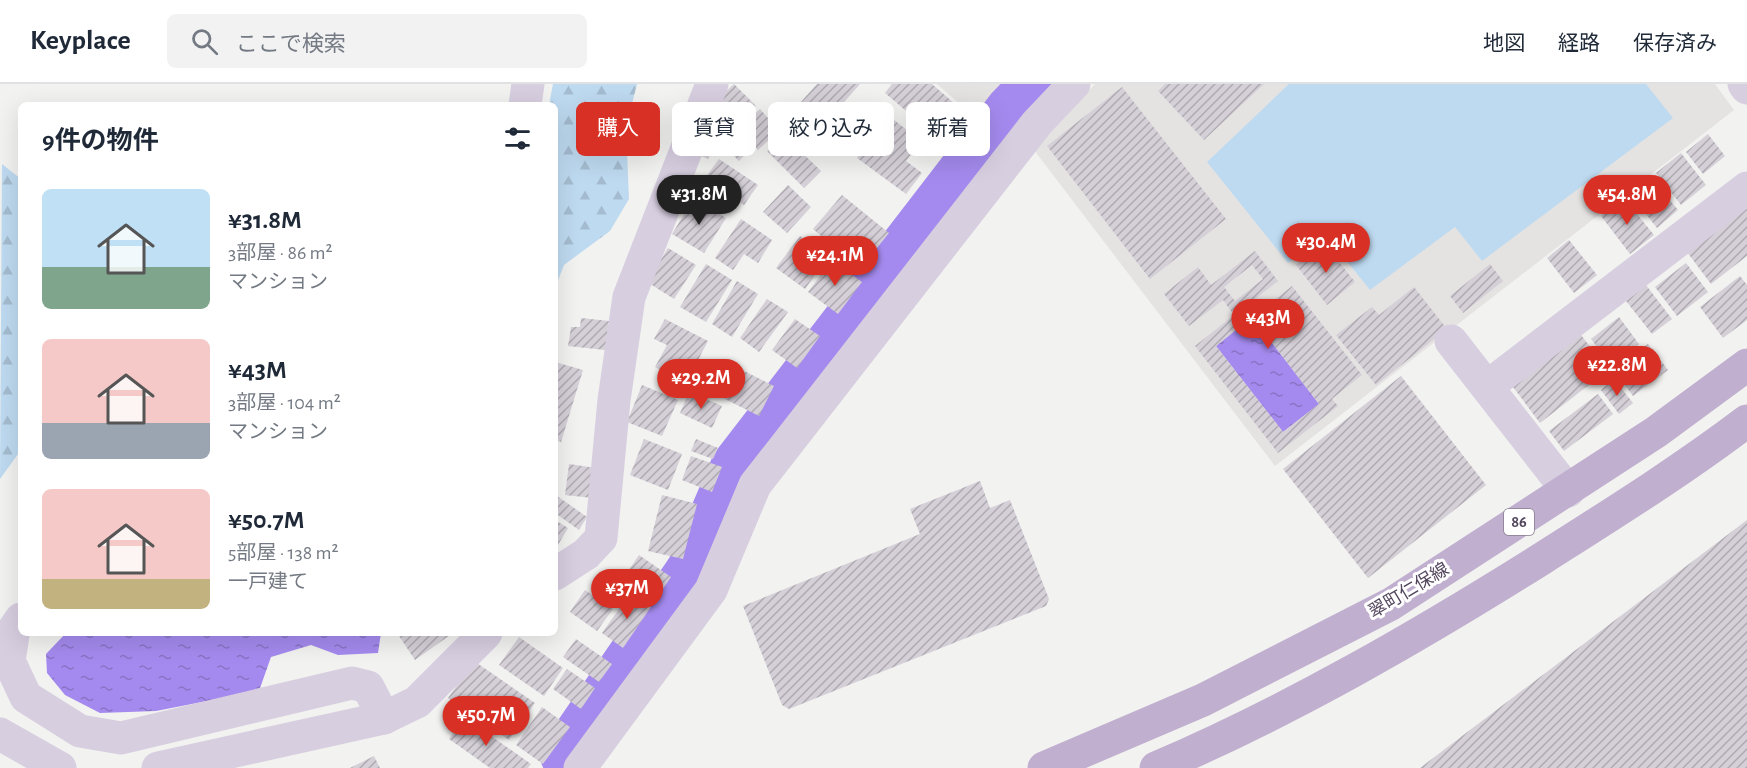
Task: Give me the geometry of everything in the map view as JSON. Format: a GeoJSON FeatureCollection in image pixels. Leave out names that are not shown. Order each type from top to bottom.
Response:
{"type":"FeatureCollection","features":[{"type":"Feature","properties":{"kind":"main road","name":"翠町仁保線"},"geometry":{"type":"LineString","coordinates":[[1044,768],[1203,700],[1391,604],[1656,432],[1747,365]]}},
{"type":"Feature","properties":{"kind":"main road","name":"86"},"geometry":{"type":"LineString","coordinates":[[1156,768],[1227,737],[1431,628],[1684,468],[1747,422]]}},
{"type":"Feature","properties":{"kind":"street"},"geometry":{"type":"LineString","coordinates":[[525,102],[528,84]]}},
{"type":"Feature","properties":{"kind":"street"},"geometry":{"type":"LineString","coordinates":[[558,572],[586,554],[601,538],[614,400],[629,297],[712,84]]}},
{"type":"Feature","properties":{"kind":"street"},"geometry":{"type":"LineString","coordinates":[[580,768],[711,590],[754,485],[1037,123],[1074,84]]}},
{"type":"Feature","properties":{"kind":"street"},"geometry":{"type":"LineString","coordinates":[[1744,84],[1747,88]]}},
{"type":"Feature","properties":{"kind":"street"},"geometry":{"type":"LineString","coordinates":[[1488,386],[1747,188]]}},
{"type":"Feature","properties":{"kind":"street"},"geometry":{"type":"LineString","coordinates":[[1451,340],[1568,491]]}},
{"type":"Feature","properties":{"kind":"street"},"geometry":{"type":"LineString","coordinates":[[18,623],[14,629],[9,661],[26,696],[80,731],[120,738],[352,683],[368,687],[384,718]]}},
{"type":"Feature","properties":{"kind":"street"},"geometry":{"type":"LineString","coordinates":[[158,768],[384,718],[417,702],[483,636]]}},
{"type":"Feature","properties":{"kind":"street"},"geometry":{"type":"LineString","coordinates":[[0,734],[60,768]]}},
{"type":"Feature","properties":{"kind":"shaded area"},"geometry":{"type":"Polygon","coordinates":[[[937,84],[1014,84],[990,108],[990,102],[958,102],[937,84]]]}},
{"type":"Feature","properties":{"kind":"shaded area"},"geometry":{"type":"Polygon","coordinates":[[[1095,84],[1715,84],[1734,110],[1275,466],[1034,150],[1095,84]]]}},
{"type":"Feature","properties":{"kind":"green space"},"geometry":{"type":"Polygon","coordinates":[[[553,84],[637,84],[632,102],[576,102],[576,156],[627,156],[629,199],[610,231],[564,265],[558,280],[558,102],[550,102],[553,84]]]}},
{"type":"Feature","properties":{"kind":"green space"},"geometry":{"type":"Polygon","coordinates":[[[1289,84],[1646,84],[1673,118],[1482,261],[1455,227],[1370,290],[1326,235],[1288,263],[1207,162],[1289,84]]]}},
{"type":"Feature","properties":{"kind":"green space"},"geometry":{"type":"Polygon","coordinates":[[[2,164],[18,177],[18,454],[0,479],[2,164]]]}},
{"type":"Feature","properties":{"kind":"water"},"geometry":{"type":"Polygon","coordinates":[[[1252,317],[1319,404],[1283,432],[1216,346],[1252,317]]]}},
{"type":"Feature","properties":{"kind":"water"},"geometry":{"type":"Polygon","coordinates":[[[63,636],[381,636],[378,653],[338,655],[311,645],[271,657],[259,691],[156,711],[100,713],[65,695],[47,673],[46,654],[63,636]]]}},
{"type":"Feature","properties":{"kind":"building"},"geometry":{"type":"Polygon","coordinates":[[[734,84],[752,102],[720,102],[721,96],[734,84]]]}},
{"type":"Feature","properties":{"kind":"building"},"geometry":{"type":"Polygon","coordinates":[[[817,84],[860,84],[844,102],[801,102],[817,84]]]}},
{"type":"Feature","properties":{"kind":"building"},"geometry":{"type":"Polygon","coordinates":[[[892,84],[932,84],[953,102],[906,102],[906,111],[885,93],[892,84]]]}},
{"type":"Feature","properties":{"kind":"building"},"geometry":{"type":"Polygon","coordinates":[[[1165,84],[1264,84],[1204,140],[1158,91],[1165,84]]]}},
{"type":"Feature","properties":{"kind":"building"},"geometry":{"type":"Polygon","coordinates":[[[1122,87],[1226,219],[1150,279],[1047,146],[1122,87]]]}},
{"type":"Feature","properties":{"kind":"building"},"geometry":{"type":"Polygon","coordinates":[[[760,109],[768,118],[768,141],[758,150],[756,148],[756,112],[760,109]]]}},
{"type":"Feature","properties":{"kind":"building"},"geometry":{"type":"Polygon","coordinates":[[[894,120],[906,129],[906,156],[910,156],[906,161],[922,173],[906,194],[857,158],[859,156],[894,156],[894,120]]]}},
{"type":"Feature","properties":{"kind":"building"},"geometry":{"type":"Polygon","coordinates":[[[1708,134],[1725,156],[1703,174],[1686,152],[1708,134]]]}},
{"type":"Feature","properties":{"kind":"building"},"geometry":{"type":"Polygon","coordinates":[[[1681,153],[1706,185],[1681,205],[1656,173],[1681,153]]]}},
{"type":"Feature","properties":{"kind":"building"},"geometry":{"type":"Polygon","coordinates":[[[734,156],[744,156],[739,161],[734,156]]]}},
{"type":"Feature","properties":{"kind":"building"},"geometry":{"type":"Polygon","coordinates":[[[772,156],[806,156],[821,171],[804,188],[772,156]]]}},
{"type":"Feature","properties":{"kind":"building"},"geometry":{"type":"Polygon","coordinates":[[[719,159],[758,185],[744,205],[705,178],[719,159]]]}},
{"type":"Feature","properties":{"kind":"building"},"geometry":{"type":"Polygon","coordinates":[[[1651,177],[1678,210],[1657,228],[1630,194],[1651,177]]]}},
{"type":"Feature","properties":{"kind":"building"},"geometry":{"type":"Polygon","coordinates":[[[788,185],[811,207],[787,233],[763,212],[788,185]]]}},
{"type":"Feature","properties":{"kind":"building"},"geometry":{"type":"Polygon","coordinates":[[[842,195],[889,233],[860,269],[813,229],[842,195]]]}},
{"type":"Feature","properties":{"kind":"building"},"geometry":{"type":"Polygon","coordinates":[[[694,198],[726,218],[704,253],[672,234],[694,198]]]}},
{"type":"Feature","properties":{"kind":"building"},"geometry":{"type":"Polygon","coordinates":[[[1624,198],[1654,235],[1630,254],[1601,216],[1624,198]]]}},
{"type":"Feature","properties":{"kind":"building"},"geometry":{"type":"Polygon","coordinates":[[[1747,207],[1747,256],[1711,284],[1687,252],[1747,207]]]}},
{"type":"Feature","properties":{"kind":"building"},"geometry":{"type":"Polygon","coordinates":[[[741,219],[772,240],[758,263],[744,254],[733,270],[715,258],[741,219]]]}},
{"type":"Feature","properties":{"kind":"building"},"geometry":{"type":"Polygon","coordinates":[[[800,236],[828,257],[805,289],[776,268],[800,236]]]}},
{"type":"Feature","properties":{"kind":"building"},"geometry":{"type":"Polygon","coordinates":[[[1569,240],[1597,275],[1574,293],[1547,258],[1569,240]]]}},
{"type":"Feature","properties":{"kind":"building"},"geometry":{"type":"Polygon","coordinates":[[[1324,243],[1355,282],[1327,305],[1296,265],[1324,243]]]}},
{"type":"Feature","properties":{"kind":"building"},"geometry":{"type":"Polygon","coordinates":[[[668,248],[696,265],[674,299],[647,282],[668,248]]]}},
{"type":"Feature","properties":{"kind":"building"},"geometry":{"type":"Polygon","coordinates":[[[1255,251],[1278,281],[1255,299],[1263,309],[1292,286],[1362,375],[1332,399],[1338,406],[1278,453],[1195,346],[1234,315],[1223,300],[1189,326],[1164,294],[1198,267],[1211,285],[1255,251]],[[1252,265],[1224,287],[1235,301],[1263,279],[1252,265]],[[1252,317],[1216,346],[1283,432],[1319,404],[1252,317]]]}},
{"type":"Feature","properties":{"kind":"building"},"geometry":{"type":"Polygon","coordinates":[[[832,260],[862,282],[838,314],[808,292],[832,260]]]}},
{"type":"Feature","properties":{"kind":"building"},"geometry":{"type":"Polygon","coordinates":[[[1686,263],[1708,292],[1677,316],[1655,287],[1686,263]]]}},
{"type":"Feature","properties":{"kind":"building"},"geometry":{"type":"Polygon","coordinates":[[[706,264],[732,280],[706,322],[680,307],[706,264]]]}},
{"type":"Feature","properties":{"kind":"building"},"geometry":{"type":"Polygon","coordinates":[[[1490,264],[1503,281],[1463,313],[1450,296],[1490,264]]]}},
{"type":"Feature","properties":{"kind":"building"},"geometry":{"type":"Polygon","coordinates":[[[1740,276],[1747,285],[1747,320],[1723,338],[1700,307],[1740,276]]]}},
{"type":"Feature","properties":{"kind":"building"},"geometry":{"type":"Polygon","coordinates":[[[737,281],[758,294],[732,337],[712,324],[737,281]]]}},
{"type":"Feature","properties":{"kind":"building"},"geometry":{"type":"Polygon","coordinates":[[[1646,285],[1672,319],[1652,334],[1626,301],[1646,285]]]}},
{"type":"Feature","properties":{"kind":"building"},"geometry":{"type":"Polygon","coordinates":[[[1414,287],[1447,329],[1376,385],[1336,335],[1372,307],[1379,315],[1414,287]]]}},
{"type":"Feature","properties":{"kind":"building"},"geometry":{"type":"Polygon","coordinates":[[[767,299],[788,312],[759,352],[740,338],[767,299]]]}},
{"type":"Feature","properties":{"kind":"building"},"geometry":{"type":"Polygon","coordinates":[[[1619,317],[1639,344],[1611,365],[1591,339],[1619,317]]]}},
{"type":"Feature","properties":{"kind":"building"},"geometry":{"type":"Polygon","coordinates":[[[581,318],[609,321],[605,350],[568,346],[571,327],[580,327],[581,318]]]}},
{"type":"Feature","properties":{"kind":"building"},"geometry":{"type":"Polygon","coordinates":[[[665,319],[708,341],[695,366],[711,375],[702,392],[655,367],[667,345],[654,339],[665,319]]]}},
{"type":"Feature","properties":{"kind":"building"},"geometry":{"type":"Polygon","coordinates":[[[795,319],[820,336],[797,368],[772,350],[795,319]]]}},
{"type":"Feature","properties":{"kind":"building"},"geometry":{"type":"Polygon","coordinates":[[[1578,331],[1608,370],[1540,423],[1513,387],[1578,331]]]}},
{"type":"Feature","properties":{"kind":"building"},"geometry":{"type":"Polygon","coordinates":[[[1648,344],[1668,370],[1633,396],[1613,369],[1648,344]]]}},
{"type":"Feature","properties":{"kind":"building"},"geometry":{"type":"Polygon","coordinates":[[[558,363],[583,370],[561,442],[558,441],[558,363]]]}},
{"type":"Feature","properties":{"kind":"building"},"geometry":{"type":"Polygon","coordinates":[[[738,368],[774,386],[759,416],[723,398],[738,368]]]}},
{"type":"Feature","properties":{"kind":"building"},"geometry":{"type":"Polygon","coordinates":[[[1401,376],[1486,485],[1368,578],[1283,469],[1401,376]]]}},
{"type":"Feature","properties":{"kind":"building"},"geometry":{"type":"Polygon","coordinates":[[[1614,379],[1633,403],[1619,414],[1601,390],[1614,379]]]}},
{"type":"Feature","properties":{"kind":"building"},"geometry":{"type":"Polygon","coordinates":[[[642,385],[678,400],[662,436],[627,422],[642,385]]]}},
{"type":"Feature","properties":{"kind":"building"},"geometry":{"type":"Polygon","coordinates":[[[689,392],[722,406],[712,428],[680,413],[689,392]]]}},
{"type":"Feature","properties":{"kind":"building"},"geometry":{"type":"Polygon","coordinates":[[[1598,394],[1613,414],[1564,451],[1549,431],[1598,394]]]}},
{"type":"Feature","properties":{"kind":"building"},"geometry":{"type":"Polygon","coordinates":[[[644,439],[682,454],[668,490],[630,475],[644,439]]]}},
{"type":"Feature","properties":{"kind":"building"},"geometry":{"type":"Polygon","coordinates":[[[696,439],[718,448],[713,459],[691,451],[696,439]]]}},
{"type":"Feature","properties":{"kind":"building"},"geometry":{"type":"Polygon","coordinates":[[[691,456],[722,467],[712,492],[682,480],[691,456]]]}},
{"type":"Feature","properties":{"kind":"building"},"geometry":{"type":"Polygon","coordinates":[[[569,464],[596,468],[592,498],[565,495],[569,464]]]}},
{"type":"Feature","properties":{"kind":"building"},"geometry":{"type":"Polygon","coordinates":[[[980,481],[990,508],[1010,500],[1049,599],[1046,606],[789,709],[782,705],[743,606],[920,534],[910,509],[980,481]]]}},
{"type":"Feature","properties":{"kind":"building"},"geometry":{"type":"Polygon","coordinates":[[[662,495],[697,504],[683,559],[648,551],[662,495]]]}},
{"type":"Feature","properties":{"kind":"building"},"geometry":{"type":"Polygon","coordinates":[[[558,497],[587,517],[579,530],[558,515],[558,497]]]}},
{"type":"Feature","properties":{"kind":"building"},"geometry":{"type":"Polygon","coordinates":[[[1747,520],[1747,768],[1420,768],[1747,520]]]}},
{"type":"Feature","properties":{"kind":"building"},"geometry":{"type":"Polygon","coordinates":[[[558,522],[568,528],[558,545],[558,522]]]}},
{"type":"Feature","properties":{"kind":"building"},"geometry":{"type":"Polygon","coordinates":[[[639,555],[671,577],[654,602],[622,580],[639,555]]]}},
{"type":"Feature","properties":{"kind":"building"},"geometry":{"type":"Polygon","coordinates":[[[585,590],[613,609],[597,631],[570,612],[585,590]]]}},
{"type":"Feature","properties":{"kind":"building"},"geometry":{"type":"Polygon","coordinates":[[[631,592],[651,607],[623,648],[602,633],[631,592]]]}},
{"type":"Feature","properties":{"kind":"building"},"geometry":{"type":"Polygon","coordinates":[[[399,636],[449,636],[415,660],[399,636]]]}},
{"type":"Feature","properties":{"kind":"building"},"geometry":{"type":"Polygon","coordinates":[[[519,637],[563,668],[544,696],[499,665],[519,637]]]}},
{"type":"Feature","properties":{"kind":"building"},"geometry":{"type":"Polygon","coordinates":[[[576,639],[612,664],[599,682],[563,657],[576,639]]]}},
{"type":"Feature","properties":{"kind":"building"},"geometry":{"type":"Polygon","coordinates":[[[474,661],[535,703],[509,740],[448,698],[474,661]]]}},
{"type":"Feature","properties":{"kind":"building"},"geometry":{"type":"Polygon","coordinates":[[[567,669],[595,688],[581,709],[553,689],[567,669]]]}},
{"type":"Feature","properties":{"kind":"building"},"geometry":{"type":"Polygon","coordinates":[[[542,707],[570,727],[543,764],[516,745],[542,707]]]}},
{"type":"Feature","properties":{"kind":"building"},"geometry":{"type":"Polygon","coordinates":[[[464,717],[531,764],[528,768],[490,768],[449,739],[464,717]]]}},
{"type":"Feature","properties":{"kind":"building"},"geometry":{"type":"Polygon","coordinates":[[[374,756],[380,768],[350,768],[374,756]]]}},
{"type":"Feature","properties":{"kind":"waterway"},"geometry":{"type":"LineString","coordinates":[[567,755],[693,571],[737,468],[1012,111],[1038,84]]}}]}
